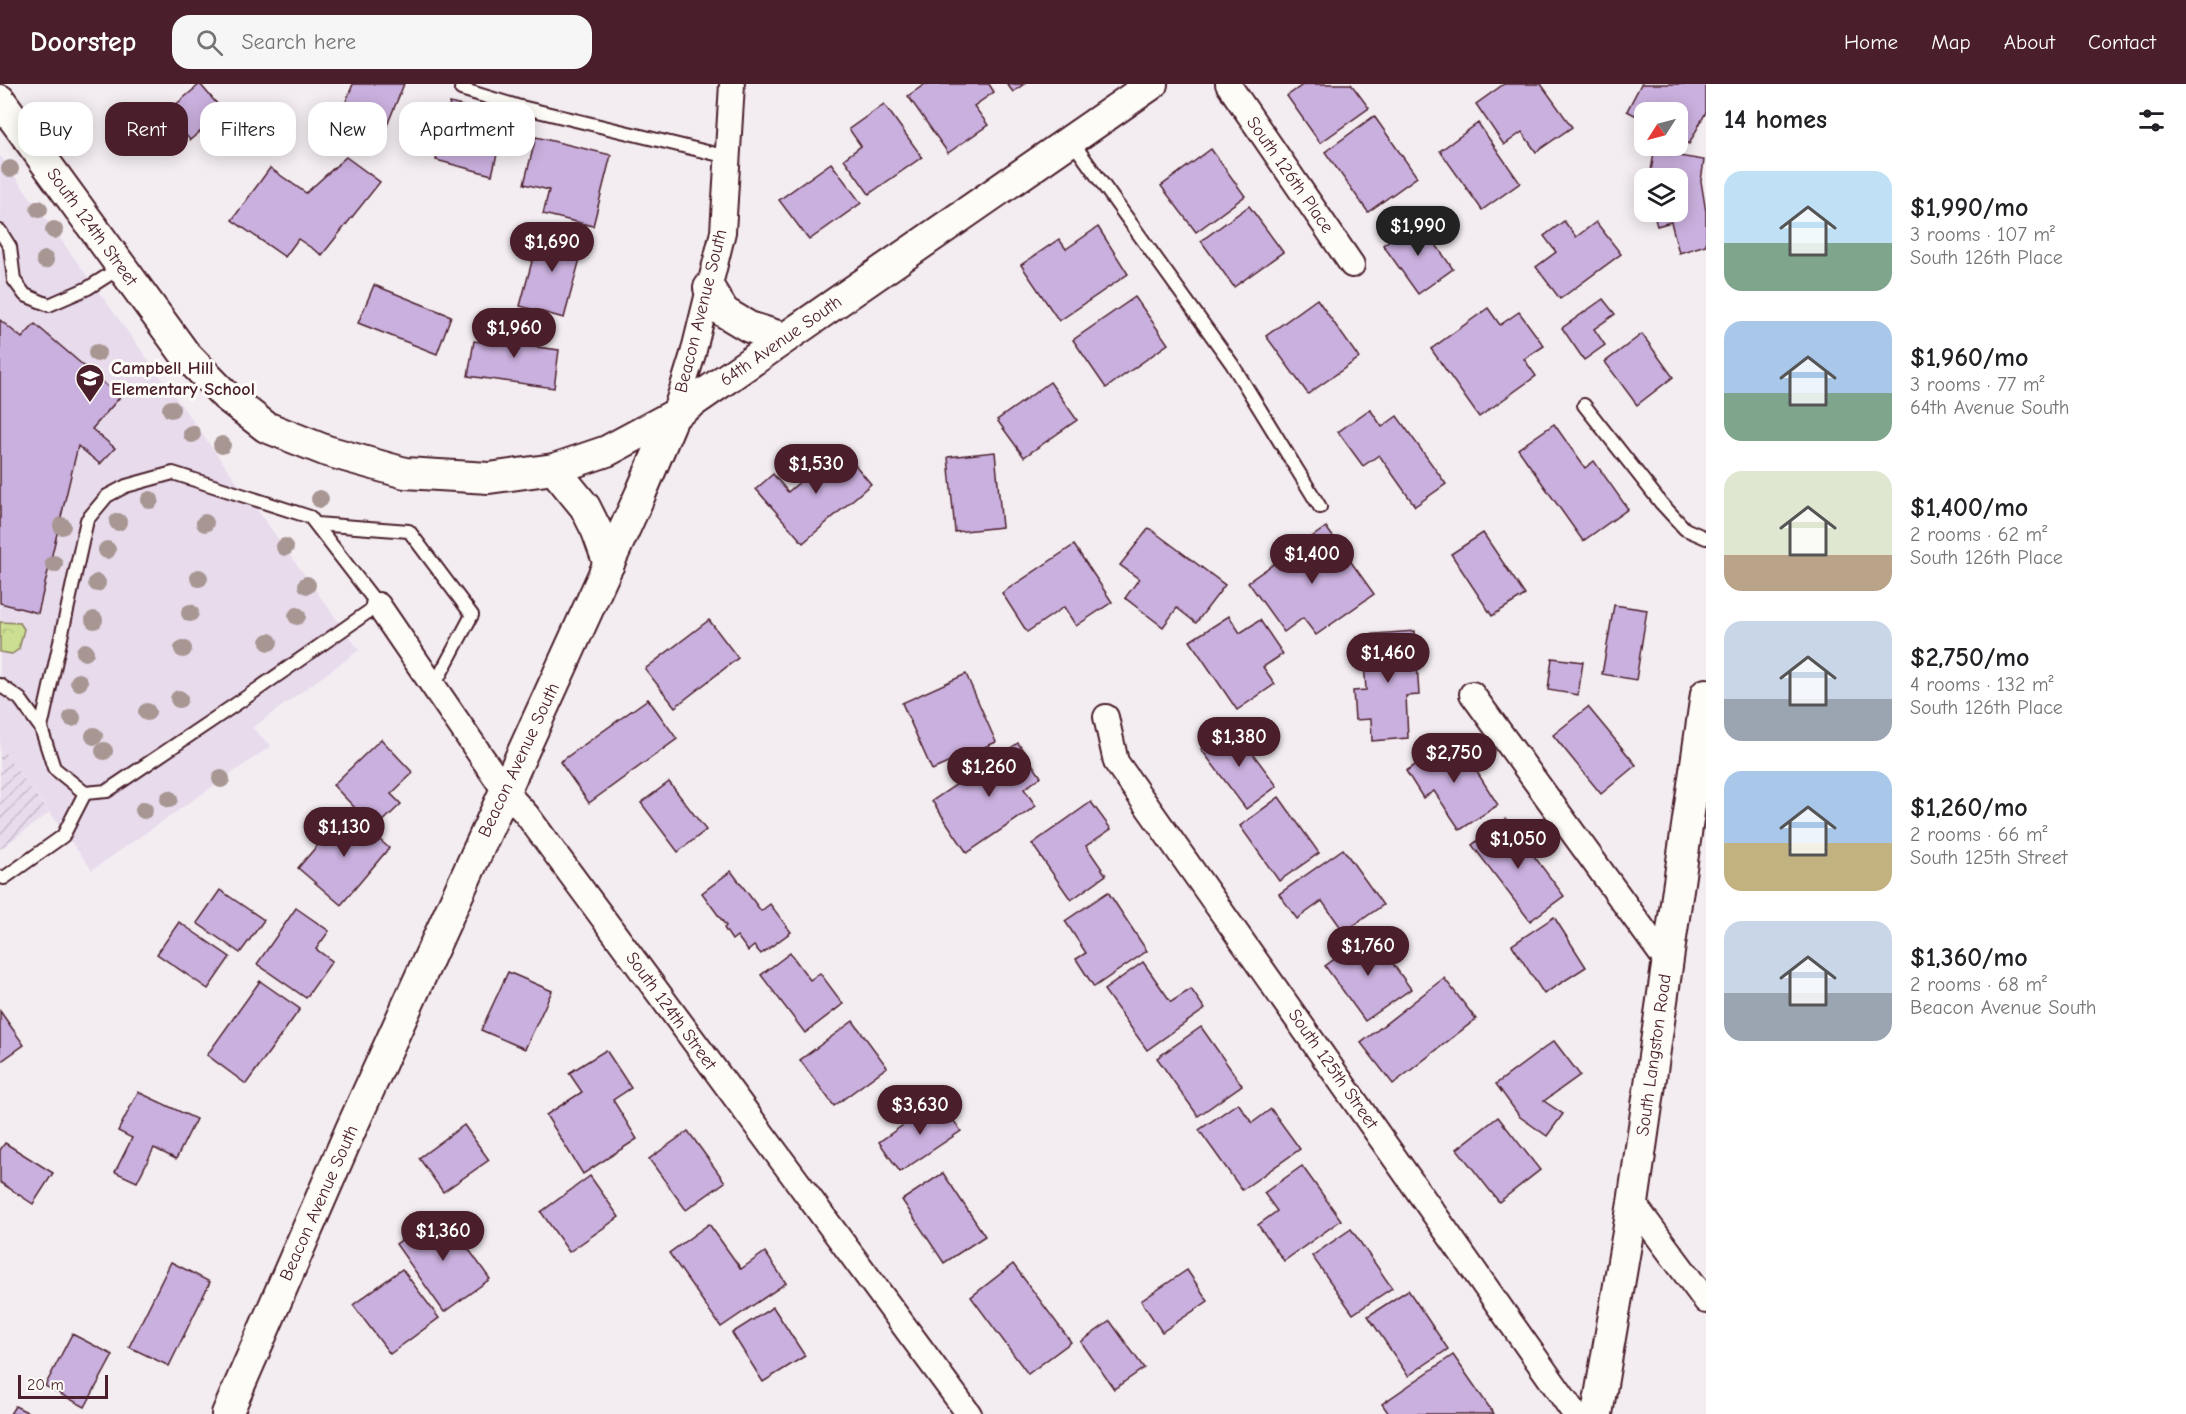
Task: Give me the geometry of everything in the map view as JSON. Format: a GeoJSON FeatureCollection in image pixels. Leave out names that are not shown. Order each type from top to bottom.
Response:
{"type":"FeatureCollection","features":[{"type":"Feature","properties":{"kind":"street","name":"Beacon Avenue South"},"geometry":{"type":"LineString","coordinates":[[226,1414],[356,1119],[609,564],[674,415],[693,354],[723,232],[732,84]]}},
{"type":"Feature","properties":{"kind":"street","name":"64th Avenue South"},"geometry":{"type":"LineString","coordinates":[[185,354],[226,396],[266,427],[327,451],[405,473],[489,478],[554,469],[607,451],[674,415],[1152,84]]}},
{"type":"Feature","properties":{"kind":"street","name":"South 126th Place"},"geometry":{"type":"LineString","coordinates":[[1228,84],[1352,265]]}},
{"type":"Feature","properties":{"kind":"street","name":"South 124th Street"},"geometry":{"type":"LineString","coordinates":[[0,100],[185,354]]}},
{"type":"Feature","properties":{"kind":"street"},"geometry":{"type":"LineString","coordinates":[[709,288],[724,312],[749,327],[784,338]]}},
{"type":"Feature","properties":{"kind":"street"},"geometry":{"type":"LineString","coordinates":[[554,469],[585,507],[609,564]]}},
{"type":"Feature","properties":{"kind":"street","name":"South 124th Street"},"geometry":{"type":"LineString","coordinates":[[378,605],[505,791],[534,825],[969,1414]]}},
{"type":"Feature","properties":{"kind":"street"},"geometry":{"type":"LineString","coordinates":[[1472,694],[1667,962]]}},
{"type":"Feature","properties":{"kind":"street","name":"South Langston Road"},"geometry":{"type":"LineString","coordinates":[[1598,1414],[1633,1203],[1706,694]]}},
{"type":"Feature","properties":{"kind":"street","name":"South 125th Street"},"geometry":{"type":"LineString","coordinates":[[1106,717],[1116,762],[1575,1414]]}},
{"type":"Feature","properties":{"kind":"street"},"geometry":{"type":"LineString","coordinates":[[1633,1203],[1706,1301]]}},
{"type":"Feature","properties":{"kind":"lane"},"geometry":{"type":"LineString","coordinates":[[461,89],[517,106],[728,157]]}},
{"type":"Feature","properties":{"kind":"lane"},"geometry":{"type":"LineString","coordinates":[[1071,140],[1232,364],[1320,507]]}},
{"type":"Feature","properties":{"kind":"lane"},"geometry":{"type":"LineString","coordinates":[[0,231],[10,247],[14,280],[25,295],[49,305],[88,288],[122,267]]}},
{"type":"Feature","properties":{"kind":"lane"},"geometry":{"type":"LineString","coordinates":[[1584,405],[1661,503],[1685,529],[1706,538]]}},
{"type":"Feature","properties":{"kind":"lane"},"geometry":{"type":"LineString","coordinates":[[0,685],[20,699],[42,728],[54,768],[85,793],[107,791],[378,605],[310,517],[173,473],[126,486],[107,496],[87,520],[42,728]]}},
{"type":"Feature","properties":{"kind":"lane"},"geometry":{"type":"LineString","coordinates":[[316,524],[409,531],[472,615],[434,686]]}},
{"type":"Feature","properties":{"kind":"lane"},"geometry":{"type":"LineString","coordinates":[[0,877],[4,878],[63,836],[85,793]]}},
{"type":"Feature","properties":{"kind":"shaded area","name":"Campbell Hill Elementary School"},"geometry":{"type":"Polygon","coordinates":[[[0,156],[359,650],[252,728],[271,746],[92,870],[0,746],[0,156]]]}},
{"type":"Feature","properties":{"kind":"shaded area"},"geometry":{"type":"Polygon","coordinates":[[[0,746],[49,813],[0,849],[0,746]]]}},
{"type":"Feature","properties":{"kind":"green space"},"geometry":{"type":"Polygon","coordinates":[[[0,622],[20,623],[24,629],[19,649],[12,654],[0,652],[0,622]]]}},
{"type":"Feature","properties":{"kind":"building"},"geometry":{"type":"Polygon","coordinates":[[[200,84],[215,102],[200,102],[200,132],[190,140],[188,138],[188,102],[179,102],[200,84]]]}},
{"type":"Feature","properties":{"kind":"building"},"geometry":{"type":"Polygon","coordinates":[[[353,84],[404,84],[387,125],[387,102],[346,102],[353,84]]]}},
{"type":"Feature","properties":{"kind":"building"},"geometry":{"type":"Polygon","coordinates":[[[925,84],[989,84],[994,92],[974,106],[988,125],[948,153],[908,96],[925,84]]]}},
{"type":"Feature","properties":{"kind":"building"},"geometry":{"type":"Polygon","coordinates":[[[1007,84],[1024,84],[1013,92],[1007,84]]]}},
{"type":"Feature","properties":{"kind":"building"},"geometry":{"type":"Polygon","coordinates":[[[1304,84],[1351,84],[1369,108],[1320,143],[1287,96],[1304,84]]]}},
{"type":"Feature","properties":{"kind":"building"},"geometry":{"type":"Polygon","coordinates":[[[1504,84],[1541,84],[1572,127],[1536,152],[1522,132],[1504,145],[1476,104],[1504,84]]]}},
{"type":"Feature","properties":{"kind":"building"},"geometry":{"type":"Polygon","coordinates":[[[1641,84],[1706,84],[1706,112],[1689,144],[1688,102],[1634,102],[1634,115],[1627,111],[1641,84]]]}},
{"type":"Feature","properties":{"kind":"building"},"geometry":{"type":"Polygon","coordinates":[[[884,104],[922,157],[869,194],[844,159],[861,146],[849,129],[884,104]]]}},
{"type":"Feature","properties":{"kind":"building"},"geometry":{"type":"Polygon","coordinates":[[[1374,116],[1417,177],[1368,212],[1325,152],[1374,116]]]}},
{"type":"Feature","properties":{"kind":"building"},"geometry":{"type":"Polygon","coordinates":[[[1478,123],[1520,183],[1482,210],[1440,151],[1478,123]]]}},
{"type":"Feature","properties":{"kind":"building"},"geometry":{"type":"Polygon","coordinates":[[[536,137],[611,155],[593,226],[543,214],[549,190],[524,184],[531,156],[535,156],[536,137]]]}},
{"type":"Feature","properties":{"kind":"building"},"geometry":{"type":"Polygon","coordinates":[[[1211,149],[1245,196],[1196,232],[1161,186],[1211,149]]]}},
{"type":"Feature","properties":{"kind":"building"},"geometry":{"type":"Polygon","coordinates":[[[437,156],[497,156],[492,175],[436,160],[437,156]]]}},
{"type":"Feature","properties":{"kind":"building"},"geometry":{"type":"Polygon","coordinates":[[[1653,156],[1679,156],[1704,160],[1701,181],[1706,212],[1706,245],[1679,253],[1671,222],[1688,222],[1688,168],[1652,168],[1653,156]]]}},
{"type":"Feature","properties":{"kind":"building"},"geometry":{"type":"Polygon","coordinates":[[[346,157],[380,182],[322,255],[298,239],[285,257],[232,220],[270,168],[306,193],[346,157]]]}},
{"type":"Feature","properties":{"kind":"building"},"geometry":{"type":"Polygon","coordinates":[[[831,163],[861,203],[809,240],[779,200],[831,163]]]}},
{"type":"Feature","properties":{"kind":"building"},"geometry":{"type":"Polygon","coordinates":[[[1249,206],[1283,252],[1234,287],[1201,241],[1249,206]]]}},
{"type":"Feature","properties":{"kind":"building"},"geometry":{"type":"Polygon","coordinates":[[[1418,219],[1453,269],[1418,294],[1383,245],[1418,219]]]}},
{"type":"Feature","properties":{"kind":"building"},"geometry":{"type":"Polygon","coordinates":[[[1564,221],[1576,237],[1596,222],[1621,254],[1560,299],[1536,267],[1556,252],[1544,236],[1564,221]]]}},
{"type":"Feature","properties":{"kind":"building"},"geometry":{"type":"Polygon","coordinates":[[[1656,222],[1671,222],[1657,226],[1656,222]]]}},
{"type":"Feature","properties":{"kind":"building"},"geometry":{"type":"Polygon","coordinates":[[[1098,227],[1128,274],[1059,321],[1021,265],[1059,239],[1066,249],[1098,227]]]}},
{"type":"Feature","properties":{"kind":"building"},"geometry":{"type":"Polygon","coordinates":[[[541,228],[585,240],[564,318],[520,306],[541,228]]]}},
{"type":"Feature","properties":{"kind":"building"},"geometry":{"type":"Polygon","coordinates":[[[374,285],[451,316],[437,354],[358,323],[374,285]]]}},
{"type":"Feature","properties":{"kind":"building"},"geometry":{"type":"Polygon","coordinates":[[[1135,297],[1168,344],[1106,388],[1073,340],[1135,297]]]}},
{"type":"Feature","properties":{"kind":"building"},"geometry":{"type":"Polygon","coordinates":[[[1317,299],[1359,358],[1308,394],[1266,336],[1317,299]]]}},
{"type":"Feature","properties":{"kind":"building"},"geometry":{"type":"Polygon","coordinates":[[[1603,299],[1615,314],[1594,329],[1605,345],[1584,360],[1562,328],[1603,299]]]}},
{"type":"Feature","properties":{"kind":"building"},"geometry":{"type":"Polygon","coordinates":[[[1488,308],[1500,325],[1519,312],[1544,346],[1524,359],[1536,376],[1479,417],[1431,349],[1488,308]]]}},
{"type":"Feature","properties":{"kind":"building"},"geometry":{"type":"Polygon","coordinates":[[[0,320],[22,338],[35,324],[120,397],[92,429],[115,448],[100,464],[78,446],[38,613],[0,603],[0,320]]]}},
{"type":"Feature","properties":{"kind":"building"},"geometry":{"type":"Polygon","coordinates":[[[500,320],[526,323],[522,345],[559,350],[554,388],[468,376],[474,341],[497,344],[500,320]]]}},
{"type":"Feature","properties":{"kind":"building"},"geometry":{"type":"Polygon","coordinates":[[[1642,334],[1673,377],[1637,405],[1605,362],[1642,334]]]}},
{"type":"Feature","properties":{"kind":"building"},"geometry":{"type":"Polygon","coordinates":[[[1050,382],[1077,420],[1024,457],[997,420],[1050,382]]]}},
{"type":"Feature","properties":{"kind":"building"},"geometry":{"type":"Polygon","coordinates":[[[1370,409],[1382,427],[1397,416],[1446,484],[1415,506],[1379,455],[1363,466],[1338,432],[1370,409]]]}},
{"type":"Feature","properties":{"kind":"building"},"geometry":{"type":"Polygon","coordinates":[[[1554,424],[1585,468],[1594,461],[1628,509],[1583,541],[1518,449],[1554,424]]]}},
{"type":"Feature","properties":{"kind":"building"},"geometry":{"type":"Polygon","coordinates":[[[840,447],[871,484],[803,543],[756,489],[773,474],[788,492],[840,447]]]}},
{"type":"Feature","properties":{"kind":"building"},"geometry":{"type":"Polygon","coordinates":[[[995,452],[1002,527],[955,532],[948,457],[995,452]]]}},
{"type":"Feature","properties":{"kind":"building"},"geometry":{"type":"Polygon","coordinates":[[[1326,527],[1374,594],[1316,635],[1303,618],[1284,632],[1248,582],[1326,527]]]}},
{"type":"Feature","properties":{"kind":"building"},"geometry":{"type":"Polygon","coordinates":[[[1149,528],[1225,585],[1196,623],[1177,608],[1163,627],[1125,598],[1139,579],[1120,565],[1149,528]]]}},
{"type":"Feature","properties":{"kind":"building"},"geometry":{"type":"Polygon","coordinates":[[[1483,533],[1525,595],[1492,616],[1451,554],[1483,533]]]}},
{"type":"Feature","properties":{"kind":"building"},"geometry":{"type":"Polygon","coordinates":[[[1074,545],[1112,602],[1076,626],[1064,607],[1027,632],[1002,593],[1074,545]]]}},
{"type":"Feature","properties":{"kind":"building"},"geometry":{"type":"Polygon","coordinates":[[[1614,605],[1647,610],[1636,680],[1602,674],[1614,605]]]}},
{"type":"Feature","properties":{"kind":"building"},"geometry":{"type":"Polygon","coordinates":[[[1229,616],[1240,633],[1260,620],[1283,654],[1263,667],[1275,684],[1237,710],[1190,641],[1229,616]]]}},
{"type":"Feature","properties":{"kind":"building"},"geometry":{"type":"Polygon","coordinates":[[[709,620],[738,658],[675,707],[645,669],[709,620]]]}},
{"type":"Feature","properties":{"kind":"building"},"geometry":{"type":"Polygon","coordinates":[[[1415,631],[1419,695],[1406,696],[1408,738],[1372,741],[1371,719],[1355,720],[1353,691],[1366,690],[1362,635],[1415,631]]]}},
{"type":"Feature","properties":{"kind":"building"},"geometry":{"type":"Polygon","coordinates":[[[1552,658],[1583,662],[1578,695],[1548,690],[1552,658]]]}},
{"type":"Feature","properties":{"kind":"building"},"geometry":{"type":"Polygon","coordinates":[[[966,674],[996,742],[932,770],[902,703],[966,674]]]}},
{"type":"Feature","properties":{"kind":"building"},"geometry":{"type":"Polygon","coordinates":[[[648,699],[677,739],[589,803],[560,762],[648,699]]]}},
{"type":"Feature","properties":{"kind":"building"},"geometry":{"type":"Polygon","coordinates":[[[1588,707],[1636,765],[1601,794],[1553,735],[1588,707]]]}},
{"type":"Feature","properties":{"kind":"building"},"geometry":{"type":"Polygon","coordinates":[[[1232,726],[1277,786],[1246,809],[1201,749],[1232,726]]]}},
{"type":"Feature","properties":{"kind":"building"},"geometry":{"type":"Polygon","coordinates":[[[381,739],[413,773],[391,794],[401,804],[375,829],[333,785],[381,739]]]}},
{"type":"Feature","properties":{"kind":"building"},"geometry":{"type":"Polygon","coordinates":[[[1456,739],[1498,805],[1460,830],[1434,791],[1423,798],[1406,771],[1456,739]]]}},
{"type":"Feature","properties":{"kind":"building"},"geometry":{"type":"Polygon","coordinates":[[[1018,743],[1041,777],[1024,789],[1036,806],[967,853],[932,801],[1018,743]]]}},
{"type":"Feature","properties":{"kind":"building"},"geometry":{"type":"Polygon","coordinates":[[[669,782],[706,830],[678,852],[641,803],[669,782]]]}},
{"type":"Feature","properties":{"kind":"building"},"geometry":{"type":"Polygon","coordinates":[[[1279,797],[1319,853],[1279,881],[1240,826],[1279,797]]]}},
{"type":"Feature","properties":{"kind":"building"},"geometry":{"type":"Polygon","coordinates":[[[1091,802],[1111,829],[1086,846],[1106,875],[1071,900],[1032,844],[1091,802]]]}},
{"type":"Feature","properties":{"kind":"building"},"geometry":{"type":"Polygon","coordinates":[[[347,811],[389,848],[341,905],[298,868],[347,811]]]}},
{"type":"Feature","properties":{"kind":"building"},"geometry":{"type":"Polygon","coordinates":[[[1506,819],[1564,896],[1530,921],[1472,845],[1506,819]]]}},
{"type":"Feature","properties":{"kind":"building"},"geometry":{"type":"Polygon","coordinates":[[[1343,849],[1383,905],[1344,932],[1322,901],[1297,919],[1279,894],[1343,849]]]}},
{"type":"Feature","properties":{"kind":"building"},"geometry":{"type":"Polygon","coordinates":[[[731,871],[761,911],[770,904],[791,932],[761,954],[754,946],[748,951],[737,936],[732,940],[724,928],[726,926],[702,893],[731,871]]]}},
{"type":"Feature","properties":{"kind":"building"},"geometry":{"type":"Polygon","coordinates":[[[220,890],[264,920],[240,953],[197,923],[220,890]]]}},
{"type":"Feature","properties":{"kind":"building"},"geometry":{"type":"Polygon","coordinates":[[[1108,892],[1147,951],[1094,987],[1076,959],[1086,953],[1065,921],[1108,892]]]}},
{"type":"Feature","properties":{"kind":"building"},"geometry":{"type":"Polygon","coordinates":[[[296,908],[329,931],[316,949],[332,961],[306,998],[257,964],[296,908]]]}},
{"type":"Feature","properties":{"kind":"building"},"geometry":{"type":"Polygon","coordinates":[[[1554,917],[1586,967],[1544,994],[1512,945],[1554,917]]]}},
{"type":"Feature","properties":{"kind":"building"},"geometry":{"type":"Polygon","coordinates":[[[179,922],[230,957],[208,989],[157,954],[179,922]]]}},
{"type":"Feature","properties":{"kind":"building"},"geometry":{"type":"Polygon","coordinates":[[[1371,933],[1411,989],[1365,1021],[1325,966],[1371,933]]]}},
{"type":"Feature","properties":{"kind":"building"},"geometry":{"type":"Polygon","coordinates":[[[790,953],[810,980],[820,973],[843,1004],[805,1033],[761,975],[790,953]]]}},
{"type":"Feature","properties":{"kind":"building"},"geometry":{"type":"Polygon","coordinates":[[[1143,962],[1171,1002],[1191,989],[1205,1009],[1147,1050],[1104,990],[1143,962]]]}},
{"type":"Feature","properties":{"kind":"building"},"geometry":{"type":"Polygon","coordinates":[[[508,972],[552,991],[525,1049],[481,1030],[508,972]]]}},
{"type":"Feature","properties":{"kind":"building"},"geometry":{"type":"Polygon","coordinates":[[[1444,978],[1476,1019],[1393,1084],[1361,1043],[1444,978]]]}},
{"type":"Feature","properties":{"kind":"building"},"geometry":{"type":"Polygon","coordinates":[[[260,981],[300,1009],[246,1084],[207,1055],[260,981]]]}},
{"type":"Feature","properties":{"kind":"building"},"geometry":{"type":"Polygon","coordinates":[[[0,1011],[24,1045],[0,1062],[0,1011]]]}},
{"type":"Feature","properties":{"kind":"building"},"geometry":{"type":"Polygon","coordinates":[[[853,1021],[887,1067],[834,1106],[800,1060],[853,1021]]]}},
{"type":"Feature","properties":{"kind":"building"},"geometry":{"type":"Polygon","coordinates":[[[1201,1027],[1242,1085],[1198,1116],[1157,1058],[1201,1027]]]}},
{"type":"Feature","properties":{"kind":"building"},"geometry":{"type":"Polygon","coordinates":[[[1554,1041],[1580,1075],[1544,1101],[1563,1114],[1547,1136],[1520,1117],[1496,1084],[1554,1041]]]}},
{"type":"Feature","properties":{"kind":"building"},"geometry":{"type":"Polygon","coordinates":[[[606,1050],[631,1088],[613,1100],[637,1139],[583,1174],[546,1115],[582,1092],[569,1073],[606,1050]]]}},
{"type":"Feature","properties":{"kind":"building"},"geometry":{"type":"Polygon","coordinates":[[[138,1092],[196,1119],[176,1159],[154,1148],[137,1182],[115,1172],[132,1138],[118,1131],[138,1092]]]}},
{"type":"Feature","properties":{"kind":"building"},"geometry":{"type":"Polygon","coordinates":[[[939,1100],[961,1131],[900,1172],[879,1142],[939,1100]]]}},
{"type":"Feature","properties":{"kind":"building"},"geometry":{"type":"Polygon","coordinates":[[[1238,1103],[1252,1123],[1271,1109],[1300,1149],[1242,1190],[1199,1130],[1238,1103]]]}},
{"type":"Feature","properties":{"kind":"building"},"geometry":{"type":"Polygon","coordinates":[[[1498,1117],[1540,1170],[1499,1202],[1457,1149],[1498,1117]]]}},
{"type":"Feature","properties":{"kind":"building"},"geometry":{"type":"Polygon","coordinates":[[[464,1125],[489,1160],[443,1192],[419,1158],[464,1125]]]}},
{"type":"Feature","properties":{"kind":"building"},"geometry":{"type":"Polygon","coordinates":[[[688,1131],[725,1182],[686,1210],[649,1159],[688,1131]]]}},
{"type":"Feature","properties":{"kind":"building"},"geometry":{"type":"Polygon","coordinates":[[[5,1143],[53,1173],[33,1204],[0,1182],[0,1150],[5,1143]]]}},
{"type":"Feature","properties":{"kind":"building"},"geometry":{"type":"Polygon","coordinates":[[[1302,1166],[1341,1220],[1284,1261],[1258,1225],[1277,1211],[1264,1193],[1302,1166]]]}},
{"type":"Feature","properties":{"kind":"building"},"geometry":{"type":"Polygon","coordinates":[[[943,1173],[985,1236],[944,1263],[902,1200],[943,1173]]]}},
{"type":"Feature","properties":{"kind":"building"},"geometry":{"type":"Polygon","coordinates":[[[590,1176],[619,1217],[569,1252],[541,1212],[590,1176]]]}},
{"type":"Feature","properties":{"kind":"building"},"geometry":{"type":"Polygon","coordinates":[[[442,1212],[490,1279],[444,1312],[396,1244],[442,1212]]]}},
{"type":"Feature","properties":{"kind":"building"},"geometry":{"type":"Polygon","coordinates":[[[709,1224],[741,1269],[765,1252],[786,1283],[721,1327],[669,1253],[709,1224]]]}},
{"type":"Feature","properties":{"kind":"building"},"geometry":{"type":"Polygon","coordinates":[[[1351,1229],[1392,1288],[1353,1314],[1312,1256],[1351,1229]]]}},
{"type":"Feature","properties":{"kind":"building"},"geometry":{"type":"Polygon","coordinates":[[[171,1262],[210,1282],[169,1366],[129,1347],[171,1262]]]}},
{"type":"Feature","properties":{"kind":"building"},"geometry":{"type":"Polygon","coordinates":[[[1013,1264],[1071,1342],[1028,1374],[971,1297],[1013,1264]]]}},
{"type":"Feature","properties":{"kind":"building"},"geometry":{"type":"Polygon","coordinates":[[[402,1269],[439,1318],[390,1354],[353,1305],[402,1269]]]}},
{"type":"Feature","properties":{"kind":"building"},"geometry":{"type":"Polygon","coordinates":[[[1187,1270],[1208,1301],[1162,1332],[1141,1301],[1187,1270]]]}},
{"type":"Feature","properties":{"kind":"building"},"geometry":{"type":"Polygon","coordinates":[[[1408,1290],[1448,1349],[1408,1376],[1368,1316],[1408,1290]]]}},
{"type":"Feature","properties":{"kind":"building"},"geometry":{"type":"Polygon","coordinates":[[[773,1307],[805,1356],[763,1382],[732,1333],[773,1307]]]}},
{"type":"Feature","properties":{"kind":"building"},"geometry":{"type":"Polygon","coordinates":[[[1110,1321],[1144,1368],[1114,1389],[1081,1342],[1110,1321]]]}},
{"type":"Feature","properties":{"kind":"building"},"geometry":{"type":"Polygon","coordinates":[[[72,1334],[113,1355],[85,1407],[45,1386],[72,1334]]]}},
{"type":"Feature","properties":{"kind":"building"},"geometry":{"type":"Polygon","coordinates":[[[1453,1355],[1494,1414],[1389,1414],[1382,1404],[1453,1355]]]}},
{"type":"Feature","properties":{"kind":"building"},"geometry":{"type":"Polygon","coordinates":[[[15,1406],[31,1414],[10,1414],[15,1406]]]}},
{"type":"Feature","properties":{"kind":"place","name":"Campbell Hill Elementary School"},"geometry":{"type":"Point","coordinates":[90,404]}}]}
